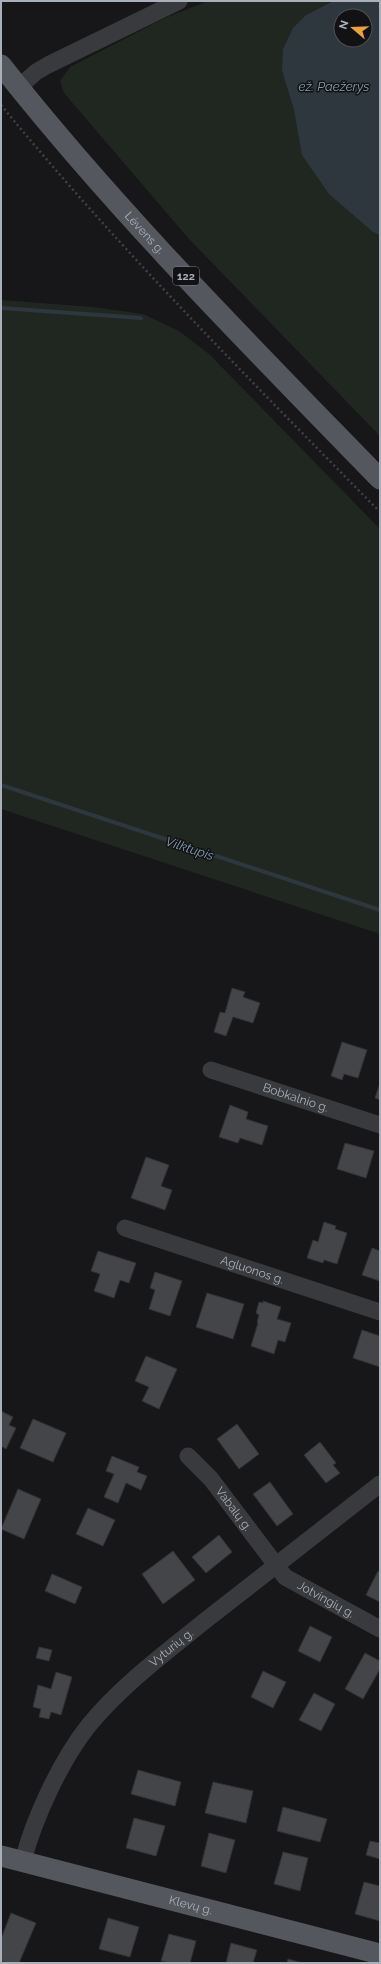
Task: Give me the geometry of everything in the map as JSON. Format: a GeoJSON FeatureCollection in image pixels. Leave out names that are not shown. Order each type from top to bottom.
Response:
{"type":"FeatureCollection","features":[{"type":"Feature","properties":{"kind":"main road","name":"Lėvens g."},"geometry":{"type":"LineString","coordinates":[[1,65],[99,182],[165,255],[380,479]]}},
{"type":"Feature","properties":{"kind":"main road","name":"Klevų g."},"geometry":{"type":"LineString","coordinates":[[1,1856],[380,1954]]}},
{"type":"Feature","properties":{"kind":"street"},"geometry":{"type":"LineString","coordinates":[[19,87],[36,72],[48,65],[179,1]]}},
{"type":"Feature","properties":{"kind":"street","name":"Bobkalnio g."},"geometry":{"type":"LineString","coordinates":[[211,1070],[380,1125]]}},
{"type":"Feature","properties":{"kind":"street","name":"Agluonos g."},"geometry":{"type":"LineString","coordinates":[[125,1228],[380,1312]]}},
{"type":"Feature","properties":{"kind":"street","name":"Vabalų g."},"geometry":{"type":"LineString","coordinates":[[188,1456],[211,1479],[275,1565]]}},
{"type":"Feature","properties":{"kind":"street","name":"Vyturių g."},"geometry":{"type":"LineString","coordinates":[[23,1861],[28,1842],[45,1800],[71,1751],[108,1702],[162,1655],[380,1484]]}},
{"type":"Feature","properties":{"kind":"street","name":"Jotvingių g."},"geometry":{"type":"LineString","coordinates":[[275,1565],[285,1577],[380,1629]]}},
{"type":"Feature","properties":{"kind":"path"},"geometry":{"type":"LineString","coordinates":[[1,104],[49,163],[107,229],[380,512]]}},
{"type":"Feature","properties":{"kind":"shaded area"},"geometry":{"type":"Polygon","coordinates":[[[208,1],[333,1],[306,15],[282,71],[294,110],[373,232],[380,235],[380,436],[189,239],[64,93],[60,81],[70,67],[165,18],[208,1]]]}},
{"type":"Feature","properties":{"kind":"shaded area"},"geometry":{"type":"Polygon","coordinates":[[[1,300],[93,307],[143,314],[179,331],[209,354],[380,529],[380,934],[1,809],[1,300]]]}},
{"type":"Feature","properties":{"kind":"water","name":"ež. Paežerys"},"geometry":{"type":"Polygon","coordinates":[[[333,1],[380,1],[380,235],[373,232],[329,194],[302,155],[294,110],[282,71],[283,49],[293,28],[306,15],[333,1]]]}},
{"type":"Feature","properties":{"kind":"building"},"geometry":{"type":"Polygon","coordinates":[[[232,988],[245,992],[243,997],[260,1003],[253,1023],[233,1017],[226,1036],[214,1032],[220,1012],[225,1013],[232,988]]]}},
{"type":"Feature","properties":{"kind":"building"},"geometry":{"type":"Polygon","coordinates":[[[342,1042],[367,1050],[358,1078],[344,1074],[342,1080],[331,1076],[342,1042]]]}},
{"type":"Feature","properties":{"kind":"building"},"geometry":{"type":"Polygon","coordinates":[[[380,1083],[380,1100],[375,1098],[380,1083]]]}},
{"type":"Feature","properties":{"kind":"building"},"geometry":{"type":"Polygon","coordinates":[[[230,1105],[248,1112],[246,1119],[268,1126],[262,1145],[240,1138],[238,1143],[219,1137],[230,1105]]]}},
{"type":"Feature","properties":{"kind":"building"},"geometry":{"type":"Polygon","coordinates":[[[345,1143],[374,1151],[366,1178],[337,1169],[345,1143]]]}},
{"type":"Feature","properties":{"kind":"building"},"geometry":{"type":"Polygon","coordinates":[[[146,1157],[169,1165],[161,1186],[172,1190],[165,1210],[131,1198],[146,1157]]]}},
{"type":"Feature","properties":{"kind":"building"},"geometry":{"type":"Polygon","coordinates":[[[324,1222],[336,1226],[335,1229],[347,1233],[337,1264],[324,1260],[323,1263],[307,1258],[313,1240],[318,1242],[324,1222]]]}},
{"type":"Feature","properties":{"kind":"building"},"geometry":{"type":"Polygon","coordinates":[[[372,1248],[380,1251],[380,1281],[362,1275],[372,1248]]]}},
{"type":"Feature","properties":{"kind":"building"},"geometry":{"type":"Polygon","coordinates":[[[98,1251],[136,1263],[129,1283],[120,1280],[114,1298],[94,1291],[100,1274],[91,1271],[98,1251]]]}},
{"type":"Feature","properties":{"kind":"building"},"geometry":{"type":"Polygon","coordinates":[[[155,1272],[182,1281],[170,1316],[149,1309],[155,1290],[150,1288],[155,1272]]]}},
{"type":"Feature","properties":{"kind":"building"},"geometry":{"type":"Polygon","coordinates":[[[207,1293],[244,1304],[233,1339],[196,1327],[207,1293]]]}},
{"type":"Feature","properties":{"kind":"building"},"geometry":{"type":"Polygon","coordinates":[[[263,1301],[281,1307],[277,1319],[291,1323],[285,1342],[278,1340],[274,1354],[251,1346],[258,1323],[259,1315],[256,1313],[259,1302],[263,1303],[263,1301]]]}},
{"type":"Feature","properties":{"kind":"building"},"geometry":{"type":"Polygon","coordinates":[[[362,1330],[380,1336],[380,1367],[353,1358],[362,1330]]]}},
{"type":"Feature","properties":{"kind":"building"},"geometry":{"type":"Polygon","coordinates":[[[146,1356],[177,1369],[159,1409],[142,1401],[149,1387],[135,1381],[146,1356]]]}},
{"type":"Feature","properties":{"kind":"building"},"geometry":{"type":"Polygon","coordinates":[[[1,1411],[13,1417],[9,1425],[16,1428],[6,1449],[1,1446],[1,1411]]]}},
{"type":"Feature","properties":{"kind":"building"},"geometry":{"type":"Polygon","coordinates":[[[33,1419],[66,1433],[53,1462],[20,1448],[33,1419]]]}},
{"type":"Feature","properties":{"kind":"building"},"geometry":{"type":"Polygon","coordinates":[[[237,1424],[259,1454],[239,1469],[217,1439],[237,1424]]]}},
{"type":"Feature","properties":{"kind":"building"},"geometry":{"type":"Polygon","coordinates":[[[320,1442],[336,1463],[333,1465],[340,1473],[326,1483],[304,1455],[320,1442]]]}},
{"type":"Feature","properties":{"kind":"building"},"geometry":{"type":"Polygon","coordinates":[[[112,1456],[139,1467],[137,1472],[147,1476],[141,1490],[126,1483],[118,1503],[104,1497],[114,1474],[106,1471],[112,1456]]]}},
{"type":"Feature","properties":{"kind":"building"},"geometry":{"type":"Polygon","coordinates":[[[270,1482],[293,1514],[277,1526],[253,1494],[270,1482]]]}},
{"type":"Feature","properties":{"kind":"building"},"geometry":{"type":"Polygon","coordinates":[[[18,1489],[41,1499],[24,1539],[1,1529],[18,1489]]]}},
{"type":"Feature","properties":{"kind":"building"},"geometry":{"type":"Polygon","coordinates":[[[88,1508],[115,1520],[103,1546],[76,1534],[88,1508]]]}},
{"type":"Feature","properties":{"kind":"building"},"geometry":{"type":"Polygon","coordinates":[[[219,1535],[232,1552],[206,1573],[192,1557],[219,1535]]]}},
{"type":"Feature","properties":{"kind":"building"},"geometry":{"type":"Polygon","coordinates":[[[173,1551],[195,1580],[163,1604],[142,1574],[173,1551]]]}},
{"type":"Feature","properties":{"kind":"building"},"geometry":{"type":"Polygon","coordinates":[[[378,1571],[380,1572],[380,1602],[366,1595],[378,1571]]]}},
{"type":"Feature","properties":{"kind":"building"},"geometry":{"type":"Polygon","coordinates":[[[52,1574],[82,1587],[75,1604],[45,1591],[52,1574]]]}},
{"type":"Feature","properties":{"kind":"building"},"geometry":{"type":"Polygon","coordinates":[[[310,1626],[332,1637],[320,1662],[298,1651],[310,1626]]]}},
{"type":"Feature","properties":{"kind":"building"},"geometry":{"type":"Polygon","coordinates":[[[39,1647],[52,1650],[49,1661],[36,1658],[39,1647]]]}},
{"type":"Feature","properties":{"kind":"building"},"geometry":{"type":"Polygon","coordinates":[[[365,1653],[380,1661],[380,1669],[363,1699],[345,1689],[365,1653]]]}},
{"type":"Feature","properties":{"kind":"building"},"geometry":{"type":"Polygon","coordinates":[[[263,1671],[286,1682],[273,1708],[251,1697],[263,1671]]]}},
{"type":"Feature","properties":{"kind":"building"},"geometry":{"type":"Polygon","coordinates":[[[56,1672],[72,1677],[61,1715],[51,1712],[49,1719],[39,1717],[41,1709],[33,1707],[38,1685],[51,1689],[56,1672]]]}},
{"type":"Feature","properties":{"kind":"building"},"geometry":{"type":"Polygon","coordinates":[[[314,1693],[335,1704],[321,1731],[299,1720],[314,1693]]]}},
{"type":"Feature","properties":{"kind":"building"},"geometry":{"type":"Polygon","coordinates":[[[138,1770],[181,1782],[175,1806],[131,1794],[138,1770]]]}},
{"type":"Feature","properties":{"kind":"building"},"geometry":{"type":"Polygon","coordinates":[[[213,1782],[253,1791],[246,1823],[205,1813],[213,1782]]]}},
{"type":"Feature","properties":{"kind":"building"},"geometry":{"type":"Polygon","coordinates":[[[283,1807],[327,1819],[320,1842],[277,1831],[283,1807]]]}},
{"type":"Feature","properties":{"kind":"building"},"geometry":{"type":"Polygon","coordinates":[[[134,1818],[165,1826],[156,1856],[126,1848],[134,1818]]]}},
{"type":"Feature","properties":{"kind":"building"},"geometry":{"type":"Polygon","coordinates":[[[209,1833],[235,1840],[226,1873],[201,1866],[209,1833]]]}},
{"type":"Feature","properties":{"kind":"building"},"geometry":{"type":"Polygon","coordinates":[[[370,1841],[380,1843],[380,1859],[366,1855],[370,1841]]]}},
{"type":"Feature","properties":{"kind":"building"},"geometry":{"type":"Polygon","coordinates":[[[283,1852],[308,1858],[300,1891],[274,1884],[283,1852]]]}},
{"type":"Feature","properties":{"kind":"building"},"geometry":{"type":"Polygon","coordinates":[[[364,1882],[380,1886],[380,1921],[355,1914],[364,1882]]]}},
{"type":"Feature","properties":{"kind":"building"},"geometry":{"type":"Polygon","coordinates":[[[11,1913],[36,1923],[19,1963],[7,1963],[1,1961],[1,1939],[11,1913]]]}},
{"type":"Feature","properties":{"kind":"building"},"geometry":{"type":"Polygon","coordinates":[[[108,1918],[139,1927],[130,1957],[99,1949],[108,1918]]]}},
{"type":"Feature","properties":{"kind":"building"},"geometry":{"type":"Polygon","coordinates":[[[169,1934],[196,1941],[190,1963],[169,1963],[161,1961],[169,1934]]]}},
{"type":"Feature","properties":{"kind":"building"},"geometry":{"type":"Polygon","coordinates":[[[231,1943],[257,1950],[253,1963],[226,1963],[231,1943]]]}},
{"type":"Feature","properties":{"kind":"building"},"geometry":{"type":"Polygon","coordinates":[[[288,1959],[302,1963],[287,1963],[288,1959]]]}},
{"type":"Feature","properties":{"kind":"waterway"},"geometry":{"type":"LineString","coordinates":[[1,308],[141,318]]}},
{"type":"Feature","properties":{"kind":"waterway","name":"Vilktupis"},"geometry":{"type":"LineString","coordinates":[[1,785],[380,910]]}}]}
